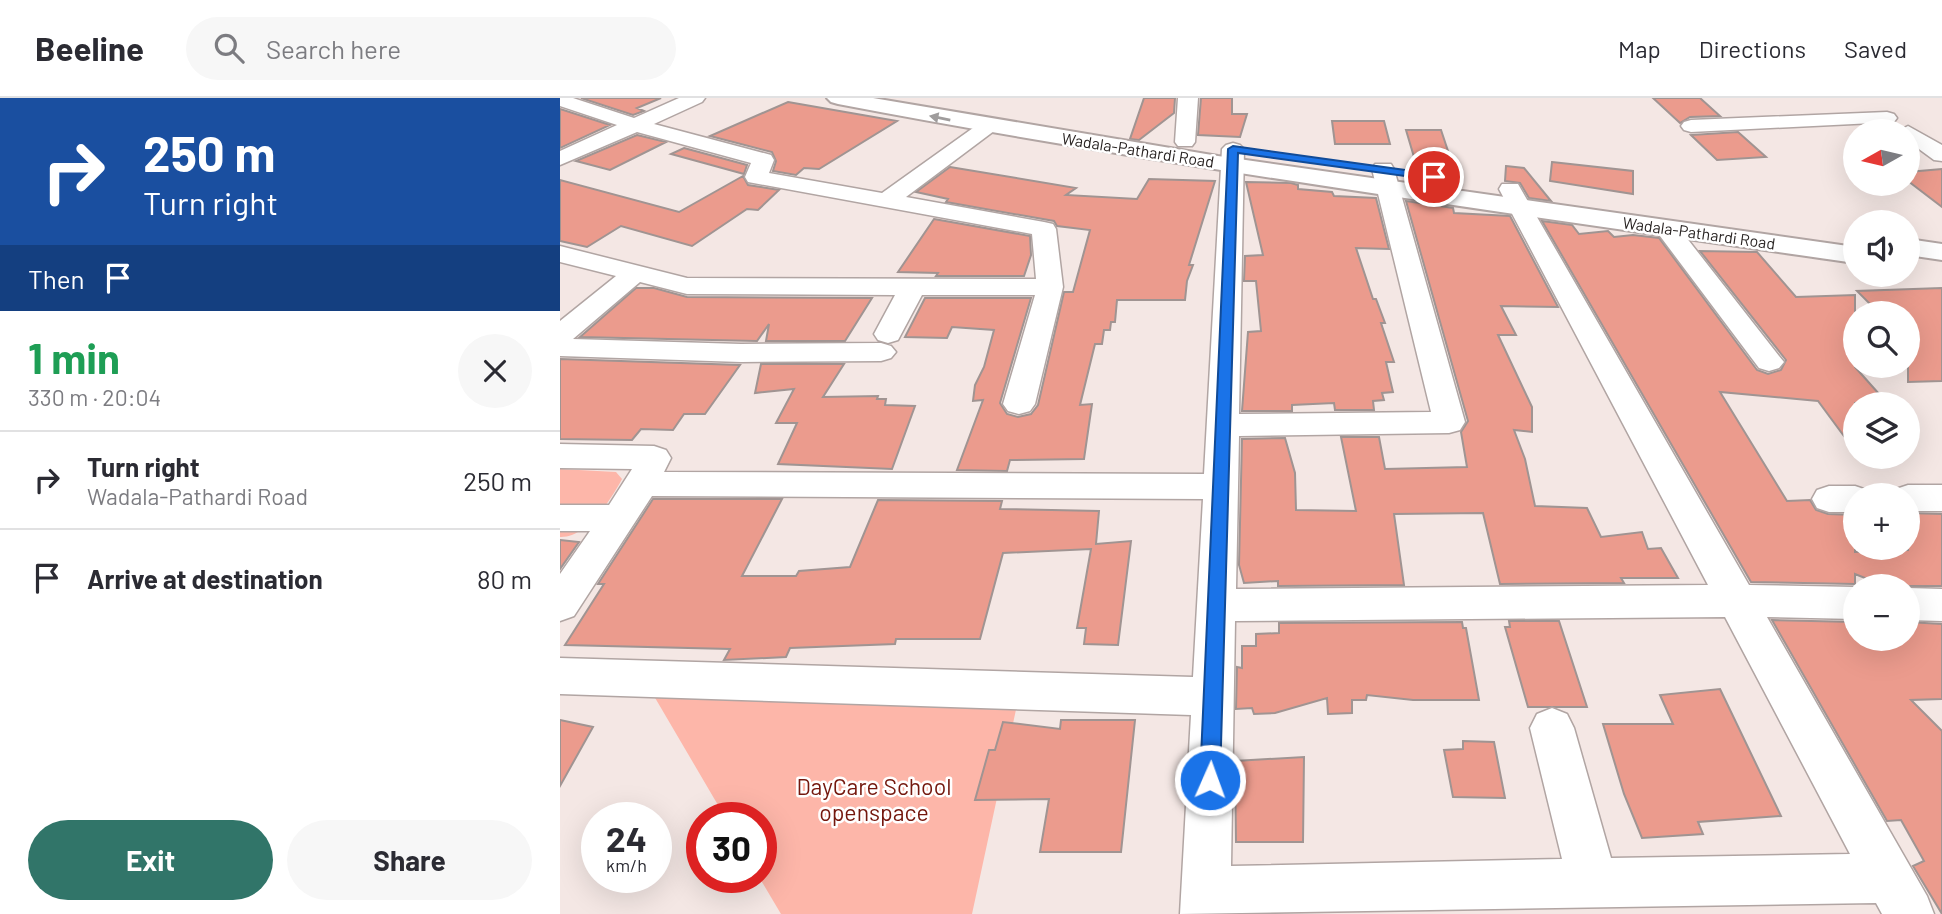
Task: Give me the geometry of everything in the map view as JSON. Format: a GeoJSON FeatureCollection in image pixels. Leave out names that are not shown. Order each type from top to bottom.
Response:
{"type":"FeatureCollection","features":[{"type":"Feature","properties":{"kind":"main road","name":"Wadala-Pathardi Road"},"geometry":{"type":"LineString","coordinates":[[838,98],[987,127],[1385,178],[1666,228],[1843,253]]}},
{"type":"Feature","properties":{"kind":"main road","name":"Wadala-Pathardi Road"},"geometry":{"type":"LineString","coordinates":[[934,98],[1185,142],[1233,157]]}},
{"type":"Feature","properties":{"kind":"main road","name":"Wadala-Pathardi Road"},"geometry":{"type":"LineString","coordinates":[[1515,199],[1843,238]]}},
{"type":"Feature","properties":{"kind":"main road"},"geometry":{"type":"LineString","coordinates":[[1920,249],[1942,252]]}},
{"type":"Feature","properties":{"kind":"main road"},"geometry":{"type":"LineString","coordinates":[[1920,265],[1942,268]]}},
{"type":"Feature","properties":{"kind":"street"},"geometry":{"type":"LineString","coordinates":[[560,159],[695,98]]}},
{"type":"Feature","properties":{"kind":"street"},"geometry":{"type":"LineString","coordinates":[[1185,142],[1188,98]]}},
{"type":"Feature","properties":{"kind":"street"},"geometry":{"type":"LineString","coordinates":[[1859,98],[1887,118]]}},
{"type":"Feature","properties":{"kind":"street"},"geometry":{"type":"LineString","coordinates":[[560,100],[636,125],[763,160],[756,177],[1044,229],[1050,287],[1019,404]]}},
{"type":"Feature","properties":{"kind":"street"},"geometry":{"type":"LineString","coordinates":[[560,117],[584,108]]}},
{"type":"Feature","properties":{"kind":"street"},"geometry":{"type":"LineString","coordinates":[[1691,126],[1887,118]]}},
{"type":"Feature","properties":{"kind":"street"},"geometry":{"type":"LineString","coordinates":[[886,201],[987,127]]}},
{"type":"Feature","properties":{"kind":"street"},"geometry":{"type":"LineString","coordinates":[[1920,141],[1942,155]]}},
{"type":"Feature","properties":{"kind":"street"},"geometry":{"type":"LineString","coordinates":[[1233,157],[1205,902],[1574,894],[1899,896],[1515,199]]}},
{"type":"Feature","properties":{"kind":"street"},"geometry":{"type":"LineString","coordinates":[[1224,425],[1449,422],[1385,178]]}},
{"type":"Feature","properties":{"kind":"street"},"geometry":{"type":"LineString","coordinates":[[1666,228],[1769,362]]}},
{"type":"Feature","properties":{"kind":"street"},"geometry":{"type":"LineString","coordinates":[[560,254],[687,286],[1050,287]]}},
{"type":"Feature","properties":{"kind":"street"},"geometry":{"type":"LineString","coordinates":[[560,335],[635,273]]}},
{"type":"Feature","properties":{"kind":"street"},"geometry":{"type":"LineString","coordinates":[[560,347],[741,353],[885,343],[912,287]]}},
{"type":"Feature","properties":{"kind":"street"},"geometry":{"type":"LineString","coordinates":[[560,456],[654,458],[642,484],[560,605]]}},
{"type":"Feature","properties":{"kind":"street"},"geometry":{"type":"LineString","coordinates":[[642,484],[1220,487]]}},
{"type":"Feature","properties":{"kind":"street"},"geometry":{"type":"LineString","coordinates":[[1920,498],[1942,498]]}},
{"type":"Feature","properties":{"kind":"street"},"geometry":{"type":"LineString","coordinates":[[560,518],[618,518]]}},
{"type":"Feature","properties":{"kind":"street"},"geometry":{"type":"LineString","coordinates":[[1216,605],[1736,601],[1843,603]]}},
{"type":"Feature","properties":{"kind":"street"},"geometry":{"type":"LineString","coordinates":[[1920,604],[1942,605]]}},
{"type":"Feature","properties":{"kind":"street"},"geometry":{"type":"LineString","coordinates":[[560,676],[1213,698]]}},
{"type":"Feature","properties":{"kind":"street"},"geometry":{"type":"LineString","coordinates":[[1552,727],[1574,894]]}},
{"type":"Feature","properties":{"kind":"green space"},"geometry":{"type":"Polygon","coordinates":[[[560,469],[616,472],[622,479],[604,507],[588,525],[570,536],[560,537],[560,469]]]}},
{"type":"Feature","properties":{"kind":"green space","name":"DayCare School openspace"},"geometry":{"type":"Polygon","coordinates":[[[644,679],[1020,691],[972,914],[781,914],[769,893],[777,893],[777,802],[716,802],[644,679]]]}},
{"type":"Feature","properties":{"kind":"building"},"geometry":{"type":"Polygon","coordinates":[[[581,98],[661,98],[637,108],[644,111],[633,115],[581,98]]]}},
{"type":"Feature","properties":{"kind":"building"},"geometry":{"type":"Polygon","coordinates":[[[1144,98],[1175,98],[1174,113],[1139,140],[1130,139],[1144,98]]]}},
{"type":"Feature","properties":{"kind":"building"},"geometry":{"type":"Polygon","coordinates":[[[1201,98],[1232,98],[1232,114],[1247,114],[1240,137],[1198,135],[1201,98]]]}},
{"type":"Feature","properties":{"kind":"building"},"geometry":{"type":"Polygon","coordinates":[[[1653,98],[1700,98],[1720,116],[1690,117],[1680,123],[1653,98]]]}},
{"type":"Feature","properties":{"kind":"building"},"geometry":{"type":"Polygon","coordinates":[[[788,102],[897,121],[819,169],[804,168],[796,175],[773,171],[776,161],[772,152],[710,136],[788,102]]]}},
{"type":"Feature","properties":{"kind":"building"},"geometry":{"type":"Polygon","coordinates":[[[560,109],[610,125],[560,148],[560,109]]]}},
{"type":"Feature","properties":{"kind":"building"},"geometry":{"type":"Polygon","coordinates":[[[1332,121],[1384,121],[1390,144],[1335,144],[1332,121]]]}},
{"type":"Feature","properties":{"kind":"building"},"geometry":{"type":"Polygon","coordinates":[[[1406,130],[1441,130],[1450,157],[1414,157],[1406,130]]]}},
{"type":"Feature","properties":{"kind":"building"},"geometry":{"type":"Polygon","coordinates":[[[1738,132],[1766,157],[1717,160],[1691,135],[1738,132]]]}},
{"type":"Feature","properties":{"kind":"building"},"geometry":{"type":"Polygon","coordinates":[[[637,135],[666,142],[610,170],[576,161],[637,135]]]}},
{"type":"Feature","properties":{"kind":"building"},"geometry":{"type":"Polygon","coordinates":[[[684,148],[747,165],[744,174],[671,154],[684,148]]]}},
{"type":"Feature","properties":{"kind":"building"},"geometry":{"type":"Polygon","coordinates":[[[1552,162],[1633,171],[1633,194],[1550,181],[1552,162]]]}},
{"type":"Feature","properties":{"kind":"building"},"geometry":{"type":"Polygon","coordinates":[[[1506,166],[1524,168],[1551,201],[1529,198],[1520,183],[1505,181],[1506,166]]]}},
{"type":"Feature","properties":{"kind":"building"},"geometry":{"type":"Polygon","coordinates":[[[950,167],[1076,188],[1066,195],[1137,199],[1149,179],[1215,181],[1189,265],[1193,265],[1187,281],[1185,300],[1117,300],[1115,322],[1111,322],[1110,330],[1104,330],[1102,344],[1095,344],[1080,405],[1092,404],[1084,459],[1010,460],[1007,471],[957,470],[983,400],[973,401],[975,385],[984,367],[994,330],[952,327],[947,338],[905,337],[925,298],[1031,298],[1000,403],[1007,414],[1018,417],[1031,414],[1038,405],[1064,292],[1073,292],[1090,230],[1057,226],[1054,221],[946,202],[948,199],[916,192],[950,167]]]}},
{"type":"Feature","properties":{"kind":"building"},"geometry":{"type":"Polygon","coordinates":[[[1942,169],[1942,207],[1920,190],[1920,171],[1942,169]]]}},
{"type":"Feature","properties":{"kind":"building"},"geometry":{"type":"Polygon","coordinates":[[[743,176],[748,185],[779,190],[758,210],[747,209],[692,246],[621,226],[587,247],[560,241],[560,180],[679,212],[743,176]]]}},
{"type":"Feature","properties":{"kind":"building"},"geometry":{"type":"Polygon","coordinates":[[[1246,182],[1291,183],[1298,185],[1298,189],[1332,192],[1334,196],[1376,198],[1389,249],[1356,248],[1373,299],[1376,299],[1385,323],[1381,323],[1394,362],[1386,362],[1393,392],[1382,393],[1384,400],[1373,401],[1374,410],[1335,410],[1334,403],[1292,405],[1292,411],[1242,411],[1248,332],[1261,331],[1256,281],[1244,281],[1245,256],[1263,255],[1246,182]]]}},
{"type":"Feature","properties":{"kind":"building"},"geometry":{"type":"Polygon","coordinates":[[[1406,201],[1453,208],[1454,213],[1510,216],[1558,307],[1501,306],[1516,335],[1498,335],[1532,407],[1532,432],[1514,430],[1525,459],[1535,506],[1587,508],[1601,537],[1642,532],[1648,549],[1661,548],[1678,578],[1621,578],[1624,583],[1500,584],[1483,513],[1394,514],[1404,585],[1278,586],[1278,581],[1244,583],[1239,565],[1242,439],[1285,438],[1295,473],[1296,510],[1356,511],[1341,437],[1379,437],[1385,469],[1467,467],[1461,432],[1468,421],[1406,201]]]}},
{"type":"Feature","properties":{"kind":"building"},"geometry":{"type":"Polygon","coordinates":[[[934,219],[1030,236],[1031,255],[1024,276],[936,276],[938,273],[898,272],[934,219]]]}},
{"type":"Feature","properties":{"kind":"building"},"geometry":{"type":"Polygon","coordinates":[[[1542,221],[1572,225],[1579,234],[1608,231],[1614,237],[1633,235],[1659,238],[1757,370],[1768,374],[1781,370],[1786,360],[1700,251],[1757,252],[1796,297],[1855,295],[1855,301],[1843,301],[1843,378],[1865,378],[1877,392],[1843,392],[1843,435],[1818,401],[1720,392],[1787,501],[1810,500],[1816,510],[1843,515],[1843,560],[1920,560],[1920,513],[1942,514],[1942,586],[1920,586],[1920,574],[1843,574],[1843,584],[1751,582],[1542,221]]]}},
{"type":"Feature","properties":{"kind":"building"},"geometry":{"type":"Polygon","coordinates":[[[636,288],[654,288],[687,297],[872,298],[845,341],[766,341],[769,324],[757,341],[580,337],[636,288]]]}},
{"type":"Feature","properties":{"kind":"building"},"geometry":{"type":"Polygon","coordinates":[[[1942,288],[1942,381],[1908,382],[1908,378],[1920,378],[1920,301],[1867,301],[1857,291],[1942,288]]]}},
{"type":"Feature","properties":{"kind":"building"},"geometry":{"type":"Polygon","coordinates":[[[560,359],[740,365],[705,414],[684,414],[673,430],[641,429],[632,440],[560,439],[560,359]]]}},
{"type":"Feature","properties":{"kind":"building"},"geometry":{"type":"Polygon","coordinates":[[[761,364],[844,364],[823,397],[878,396],[877,399],[886,399],[885,405],[915,406],[892,469],[778,464],[797,423],[776,423],[794,389],[755,393],[761,364]]]}},
{"type":"Feature","properties":{"kind":"building"},"geometry":{"type":"Polygon","coordinates":[[[653,499],[782,499],[742,576],[796,576],[799,571],[850,567],[878,500],[1002,501],[1000,509],[1099,511],[1096,544],[1131,541],[1118,645],[1084,644],[1086,628],[1077,628],[1091,549],[1003,553],[980,639],[896,639],[895,644],[790,648],[786,657],[724,660],[730,649],[565,645],[604,584],[598,584],[653,499]]]}},
{"type":"Feature","properties":{"kind":"building"},"geometry":{"type":"Polygon","coordinates":[[[560,540],[579,542],[560,569],[560,540]]]}},
{"type":"Feature","properties":{"kind":"building"},"geometry":{"type":"Polygon","coordinates":[[[1772,620],[1843,622],[1843,651],[1920,651],[1920,623],[1942,624],[1942,699],[1911,700],[1942,731],[1942,914],[1913,866],[1924,861],[1901,820],[1887,821],[1772,620]]]}},
{"type":"Feature","properties":{"kind":"building"},"geometry":{"type":"Polygon","coordinates":[[[1509,621],[1559,621],[1587,707],[1528,707],[1505,627],[1510,627],[1509,621]]]}},
{"type":"Feature","properties":{"kind":"building"},"geometry":{"type":"Polygon","coordinates":[[[1462,622],[1463,628],[1466,628],[1479,700],[1413,700],[1367,695],[1366,700],[1352,700],[1352,713],[1328,714],[1327,698],[1275,713],[1254,714],[1252,708],[1236,709],[1237,667],[1242,668],[1242,646],[1256,646],[1256,634],[1279,633],[1279,623],[1462,622]]]}},
{"type":"Feature","properties":{"kind":"building"},"geometry":{"type":"Polygon","coordinates":[[[1720,689],[1781,816],[1698,822],[1703,834],[1642,838],[1624,794],[1603,724],[1673,724],[1660,695],[1720,689]]]}},
{"type":"Feature","properties":{"kind":"building"},"geometry":{"type":"Polygon","coordinates":[[[560,720],[593,727],[560,786],[560,720]]]}},
{"type":"Feature","properties":{"kind":"building"},"geometry":{"type":"Polygon","coordinates":[[[1061,720],[1135,720],[1121,852],[1040,852],[1049,799],[975,800],[989,750],[995,750],[1003,722],[1060,729],[1061,720]]]}},
{"type":"Feature","properties":{"kind":"building"},"geometry":{"type":"Polygon","coordinates":[[[1463,741],[1494,742],[1505,798],[1453,797],[1444,750],[1463,749],[1463,741]]]}},
{"type":"Feature","properties":{"kind":"building"},"geometry":{"type":"Polygon","coordinates":[[[1304,757],[1303,842],[1236,842],[1235,761],[1304,757]]]}},
{"type":"Feature","properties":{"kind":"route"},"geometry":{"type":"LineString","coordinates":[[1210,780],[1233,149],[1434,177]]}}]}
